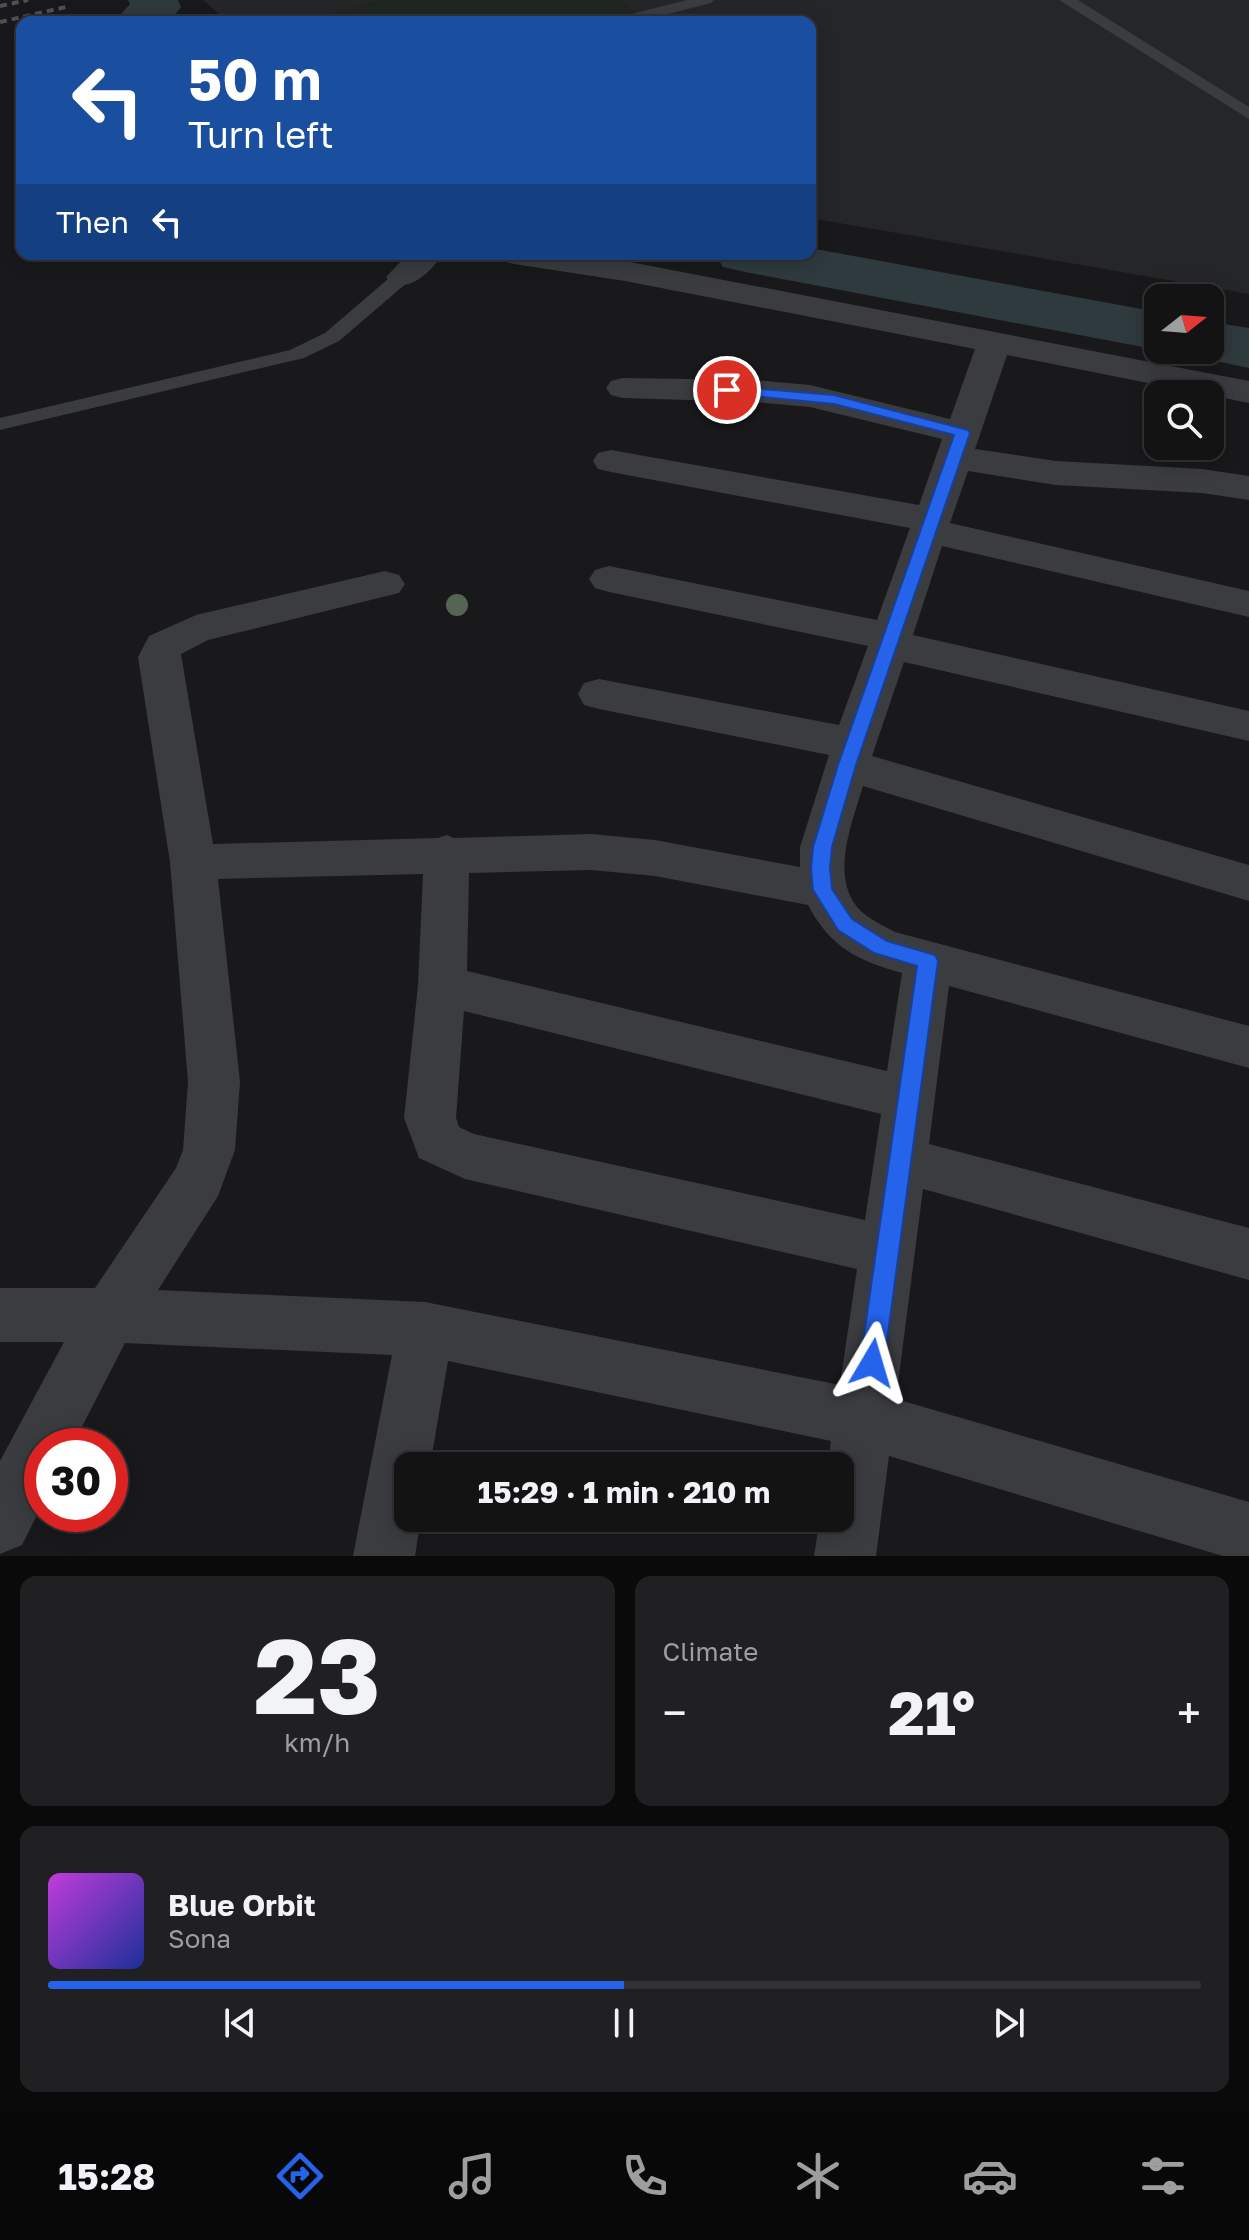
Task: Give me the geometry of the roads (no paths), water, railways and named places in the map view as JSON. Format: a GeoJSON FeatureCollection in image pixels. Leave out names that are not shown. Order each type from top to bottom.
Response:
{"type":"FeatureCollection","features":[{"type":"Feature","properties":{"kind":"street"},"geometry":{"type":"LineString","coordinates":[[402,277],[420,260]]}},
{"type":"Feature","properties":{"kind":"street"},"geometry":{"type":"LineString","coordinates":[[553,260],[625,271],[1249,392]]}},
{"type":"Feature","properties":{"kind":"street"},"geometry":{"type":"LineString","coordinates":[[994,343],[851,755],[823,847],[823,890],[845,925],[881,948],[1249,1047]]}},
{"type":"Feature","properties":{"kind":"street"},"geometry":{"type":"LineString","coordinates":[[623,388],[754,391],[810,396],[958,445],[1056,473],[1202,481],[1249,488]]}},
{"type":"Feature","properties":{"kind":"street"},"geometry":{"type":"LineString","coordinates":[[611,461],[930,526],[1249,604]]}},
{"type":"Feature","properties":{"kind":"street"},"geometry":{"type":"LineString","coordinates":[[609,579],[890,641],[1249,726]]}},
{"type":"Feature","properties":{"kind":"street"},"geometry":{"type":"LineString","coordinates":[[0,1523],[109,1315],[199,1179],[209,1150],[214,1082],[193,862],[159,657],[163,646],[196,629],[385,584]]}},
{"type":"Feature","properties":{"kind":"street"},"geometry":{"type":"LineString","coordinates":[[599,694],[851,755],[1249,883]]}},
{"type":"Feature","properties":{"kind":"street"},"geometry":{"type":"LineString","coordinates":[[193,862],[447,853],[627,854],[823,890]]}},
{"type":"Feature","properties":{"kind":"street"},"geometry":{"type":"LineString","coordinates":[[447,853],[442,985],[430,1118],[438,1142],[450,1151],[887,1250]]}},
{"type":"Feature","properties":{"kind":"street"},"geometry":{"type":"LineString","coordinates":[[845,1556],[928,961]]}},
{"type":"Feature","properties":{"kind":"street"},"geometry":{"type":"LineString","coordinates":[[442,985],[907,1098]]}},
{"type":"Feature","properties":{"kind":"street"},"geometry":{"type":"LineString","coordinates":[[898,1159],[1249,1254]]}},
{"type":"Feature","properties":{"kind":"street"},"geometry":{"type":"LineString","coordinates":[[0,1315],[109,1315],[425,1329],[864,1419],[1249,1533]]}},
{"type":"Feature","properties":{"kind":"street"},"geometry":{"type":"LineString","coordinates":[[384,1556],[425,1329]]}},
{"type":"Feature","properties":{"kind":"lane"},"geometry":{"type":"LineString","coordinates":[[642,16],[706,0]]}},
{"type":"Feature","properties":{"kind":"lane"},"geometry":{"type":"LineString","coordinates":[[1067,0],[1249,114]]}},
{"type":"Feature","properties":{"kind":"lane"},"geometry":{"type":"LineString","coordinates":[[0,424],[297,354],[332,337],[402,277]]}},
{"type":"Feature","properties":{"kind":"waterway"},"geometry":{"type":"LineString","coordinates":[[146,16],[156,7],[153,0]]}},
{"type":"Feature","properties":{"kind":"waterway"},"geometry":{"type":"LineString","coordinates":[[777,260],[1144,328]]}},
{"type":"Feature","properties":{"kind":"waterway"},"geometry":{"type":"LineString","coordinates":[[1224,344],[1249,348]]}},
{"type":"Feature","properties":{"kind":"railway"},"geometry":{"type":"LineString","coordinates":[[0,6],[28,0]]}},
{"type":"Feature","properties":{"kind":"railway"},"geometry":{"type":"LineString","coordinates":[[26,16],[66,7]]}},
{"type":"Feature","properties":{"kind":"railway"},"geometry":{"type":"LineString","coordinates":[[0,22],[16,18]]}}]}
